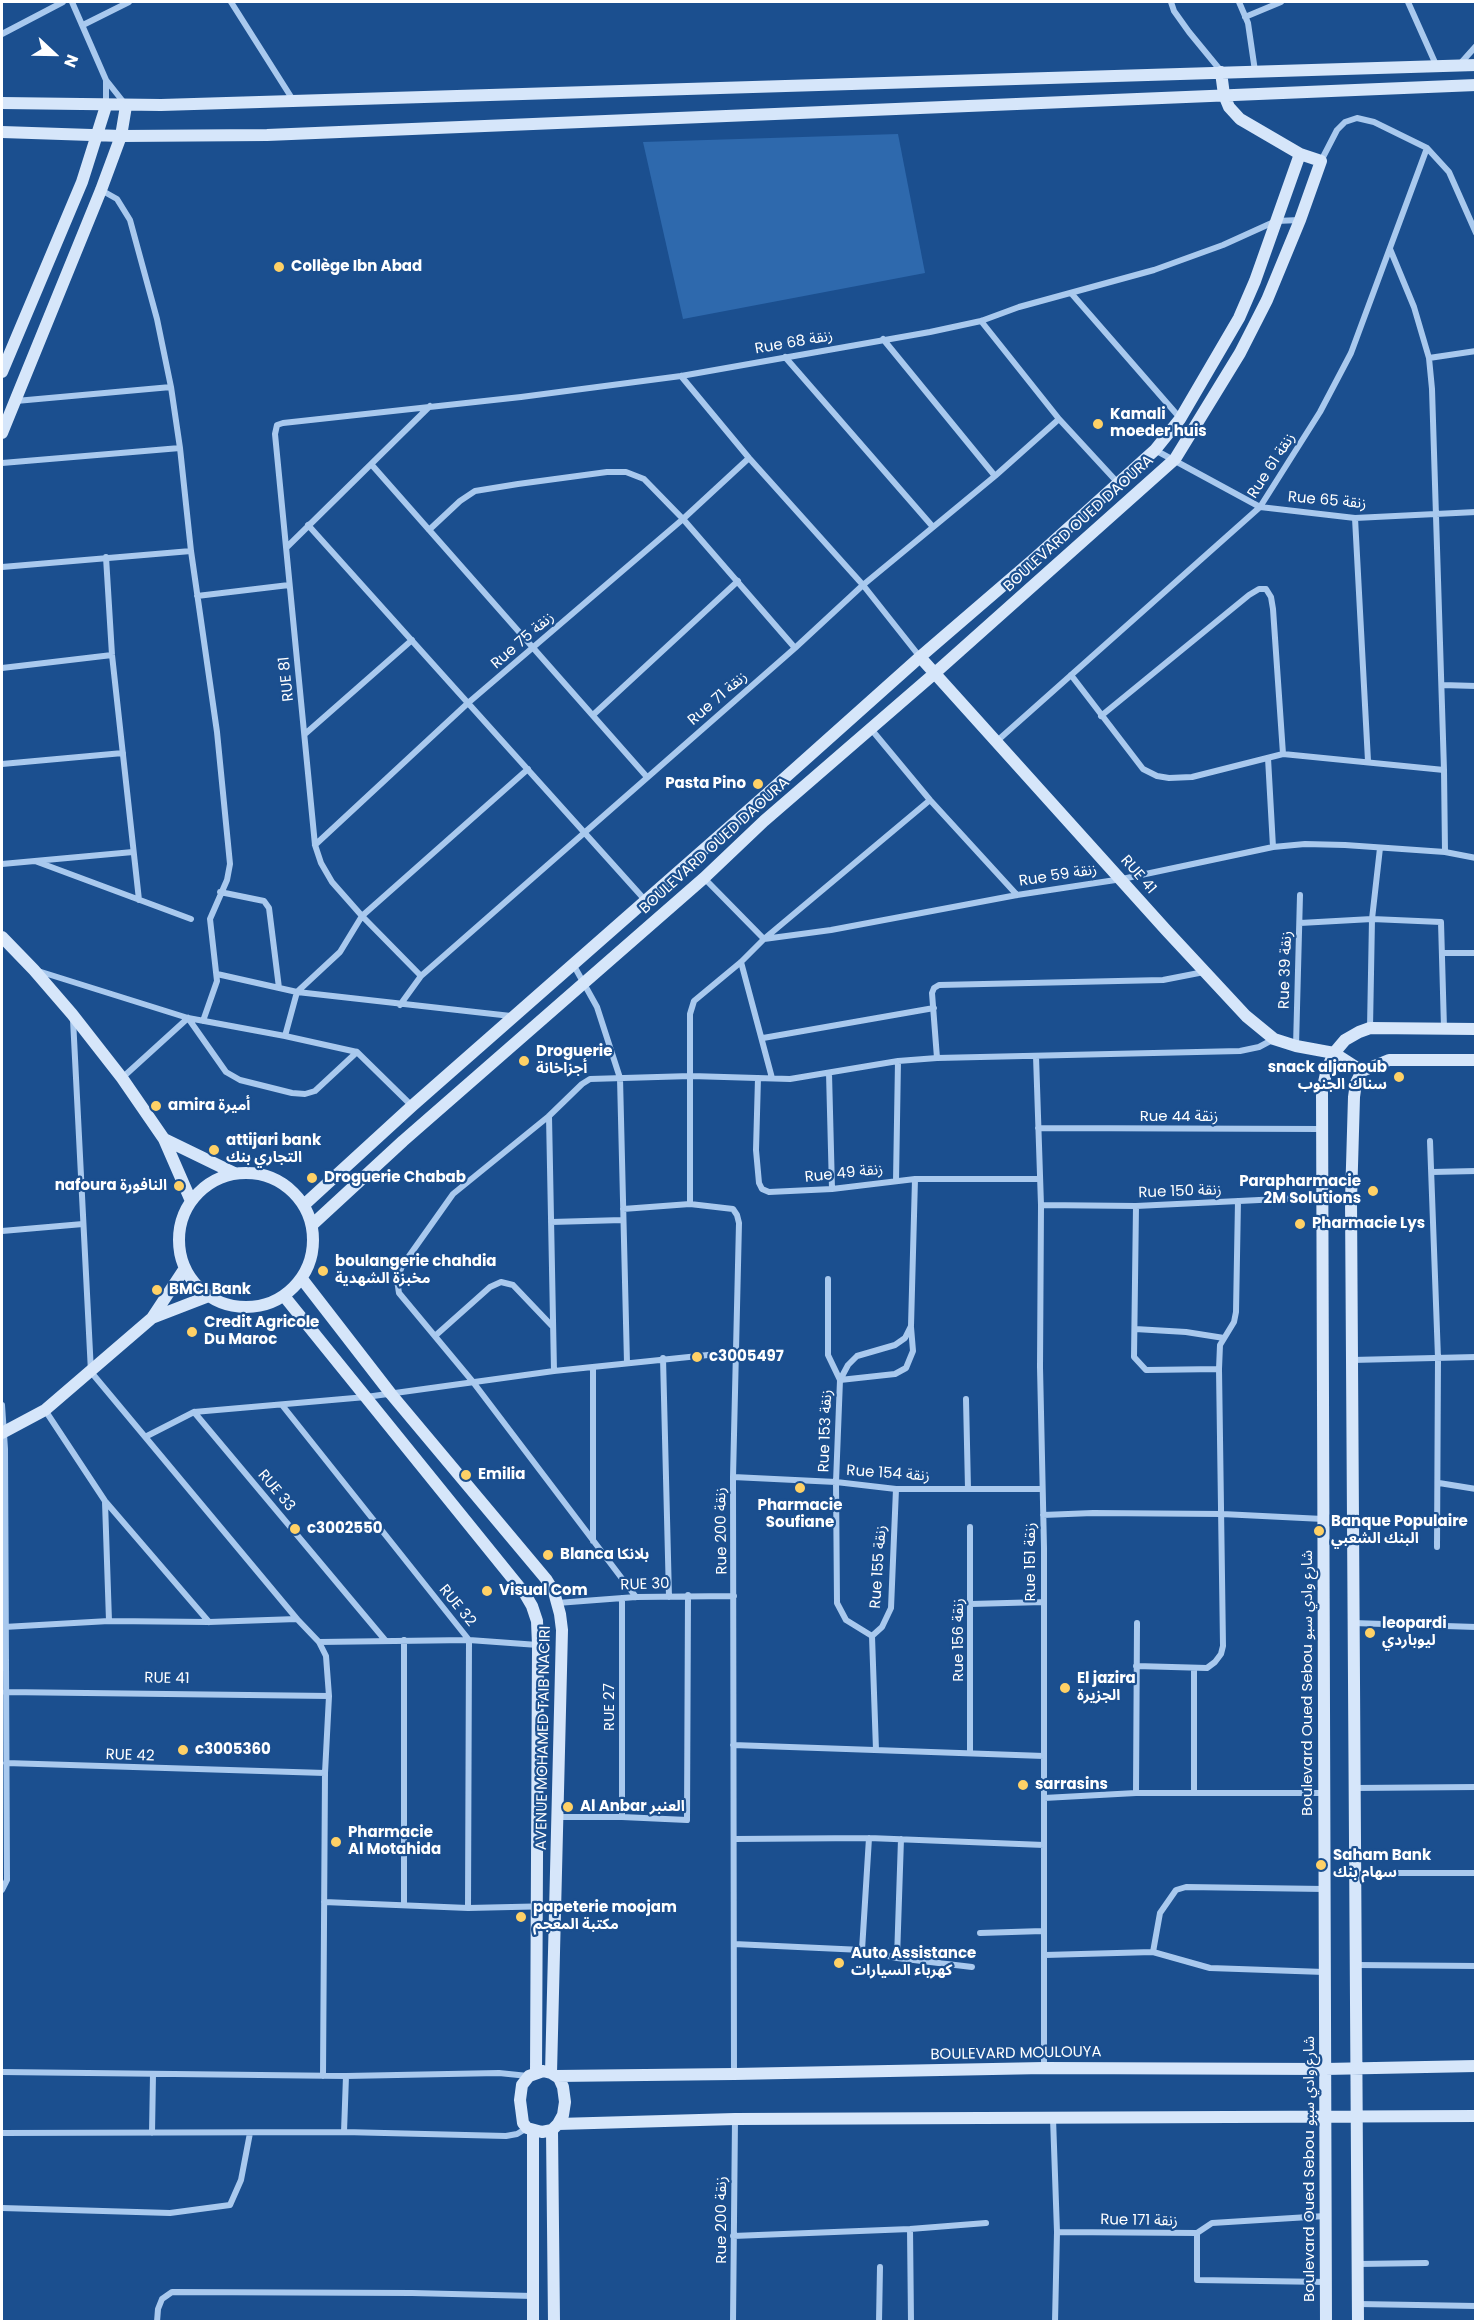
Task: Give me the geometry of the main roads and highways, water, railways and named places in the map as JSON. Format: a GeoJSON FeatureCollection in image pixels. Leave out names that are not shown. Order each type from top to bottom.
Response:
{"type":"FeatureCollection","features":[{"type":"Feature","properties":{"kind":"place","name":"Collège Ibn Abad"},"geometry":{"type":"Point","coordinates":[279,267]}},
{"type":"Feature","properties":{"kind":"place","name":"Kamali moeder huis"},"geometry":{"type":"Point","coordinates":[1098,424]}},
{"type":"Feature","properties":{"kind":"place","name":"Pasta Pino"},"geometry":{"type":"Point","coordinates":[758,784]}},
{"type":"Feature","properties":{"kind":"place","name":"Droguerie أجزاخانة"},"geometry":{"type":"Point","coordinates":[524,1061]}},
{"type":"Feature","properties":{"kind":"place","name":"snack aljanoub سناك الجنوب"},"geometry":{"type":"Point","coordinates":[1399,1077]}},
{"type":"Feature","properties":{"kind":"place","name":"amira أميرة"},"geometry":{"type":"Point","coordinates":[156,1106]}},
{"type":"Feature","properties":{"kind":"place","name":"attijari bank التجاري بنك"},"geometry":{"type":"Point","coordinates":[214,1150]}},
{"type":"Feature","properties":{"kind":"place","name":"Droguerie Chabab"},"geometry":{"type":"Point","coordinates":[312,1178]}},
{"type":"Feature","properties":{"kind":"place","name":"nafoura النافورة"},"geometry":{"type":"Point","coordinates":[179,1186]}},
{"type":"Feature","properties":{"kind":"place","name":"Parapharmacie 2M Solutions"},"geometry":{"type":"Point","coordinates":[1373,1191]}},
{"type":"Feature","properties":{"kind":"place","name":"Pharmacie Lys"},"geometry":{"type":"Point","coordinates":[1300,1224]}},
{"type":"Feature","properties":{"kind":"place","name":"boulangerie chahdia مخبزة الشهدية"},"geometry":{"type":"Point","coordinates":[323,1271]}},
{"type":"Feature","properties":{"kind":"place","name":"BMCI Bank"},"geometry":{"type":"Point","coordinates":[157,1290]}},
{"type":"Feature","properties":{"kind":"place","name":"Credit Agricole Du Maroc"},"geometry":{"type":"Point","coordinates":[192,1332]}},
{"type":"Feature","properties":{"kind":"place","name":"c3005497"},"geometry":{"type":"Point","coordinates":[697,1357]}},
{"type":"Feature","properties":{"kind":"place","name":"Emilia"},"geometry":{"type":"Point","coordinates":[466,1475]}},
{"type":"Feature","properties":{"kind":"place","name":"Pharmacie Soufiane"},"geometry":{"type":"Point","coordinates":[800,1488]}},
{"type":"Feature","properties":{"kind":"place","name":"c3002550"},"geometry":{"type":"Point","coordinates":[295,1529]}},
{"type":"Feature","properties":{"kind":"place","name":"Banque Populaire البنك الشعبي"},"geometry":{"type":"Point","coordinates":[1319,1531]}},
{"type":"Feature","properties":{"kind":"place","name":"Blanca بلانكا"},"geometry":{"type":"Point","coordinates":[548,1555]}},
{"type":"Feature","properties":{"kind":"place","name":"Visual Com"},"geometry":{"type":"Point","coordinates":[487,1591]}},
{"type":"Feature","properties":{"kind":"place","name":"leopardi ليوباردي"},"geometry":{"type":"Point","coordinates":[1370,1633]}},
{"type":"Feature","properties":{"kind":"place","name":"El jazira الجزيرة"},"geometry":{"type":"Point","coordinates":[1065,1688]}},
{"type":"Feature","properties":{"kind":"place","name":"c3005360"},"geometry":{"type":"Point","coordinates":[183,1750]}},
{"type":"Feature","properties":{"kind":"place","name":"sarrasins"},"geometry":{"type":"Point","coordinates":[1023,1785]}},
{"type":"Feature","properties":{"kind":"place","name":"Al Anbar العنبر"},"geometry":{"type":"Point","coordinates":[568,1807]}},
{"type":"Feature","properties":{"kind":"place","name":"Pharmacie Al Motahida"},"geometry":{"type":"Point","coordinates":[336,1842]}},
{"type":"Feature","properties":{"kind":"place","name":"Saham Bank سهام بنك"},"geometry":{"type":"Point","coordinates":[1321,1865]}},
{"type":"Feature","properties":{"kind":"place","name":"papeterie moojam مكتبة المعجم"},"geometry":{"type":"Point","coordinates":[521,1917]}},
{"type":"Feature","properties":{"kind":"place","name":"Auto Assistance كهرباء السيارات"},"geometry":{"type":"Point","coordinates":[839,1963]}}]}
